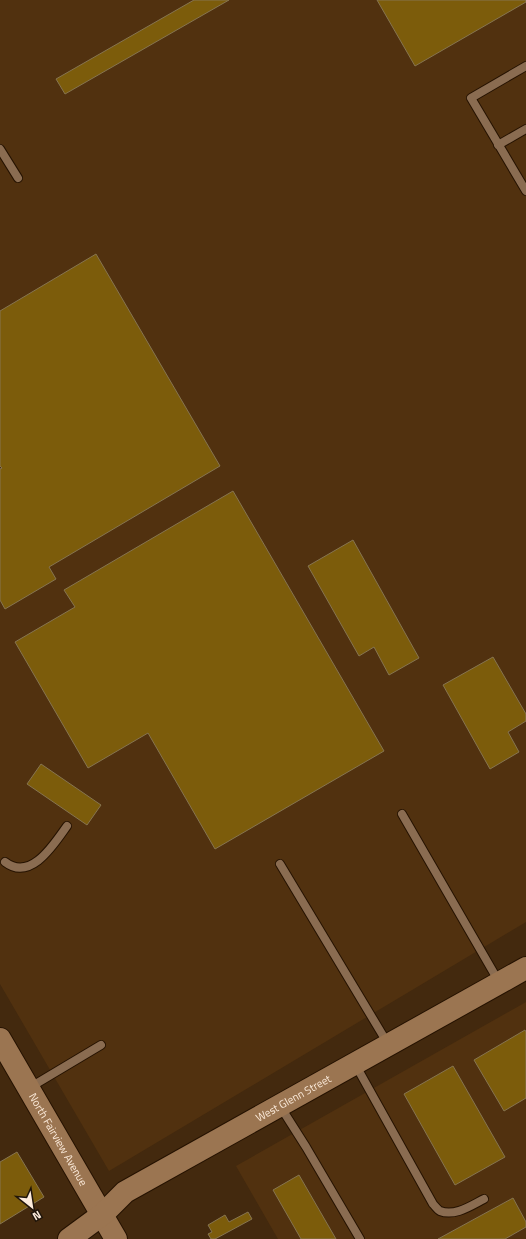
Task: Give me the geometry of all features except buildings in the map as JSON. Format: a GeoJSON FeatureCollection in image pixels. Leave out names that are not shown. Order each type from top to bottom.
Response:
{"type":"FeatureCollection","features":[{"type":"Feature","properties":{"kind":"street","name":"West Glenn Street"},"geometry":{"type":"LineString","coordinates":[[68,1239],[103,1214],[125,1192],[526,968]]}},
{"type":"Feature","properties":{"kind":"street","name":"North Fairview Avenue"},"geometry":{"type":"LineString","coordinates":[[0,1039],[103,1214],[116,1239]]}},
{"type":"Feature","properties":{"kind":"lane"},"geometry":{"type":"LineString","coordinates":[[525,187],[498,145],[471,98],[526,66]]}},
{"type":"Feature","properties":{"kind":"lane"},"geometry":{"type":"LineString","coordinates":[[498,145],[526,130]]}},
{"type":"Feature","properties":{"kind":"lane"},"geometry":{"type":"LineString","coordinates":[[0,149],[18,178]]}},
{"type":"Feature","properties":{"kind":"lane"},"geometry":{"type":"LineString","coordinates":[[402,814],[500,983]]}},
{"type":"Feature","properties":{"kind":"lane"},"geometry":{"type":"LineString","coordinates":[[5,862],[14,868],[27,867],[35,863],[50,848],[66,826]]}},
{"type":"Feature","properties":{"kind":"lane"},"geometry":{"type":"LineString","coordinates":[[280,864],[388,1045]]}},
{"type":"Feature","properties":{"kind":"lane"},"geometry":{"type":"LineString","coordinates":[[29,1088],[101,1045]]}},
{"type":"Feature","properties":{"kind":"lane"},"geometry":{"type":"LineString","coordinates":[[354,1064],[432,1204],[440,1211],[454,1212],[484,1199]]}},
{"type":"Feature","properties":{"kind":"lane"},"geometry":{"type":"LineString","coordinates":[[280,1105],[360,1239]]}},
{"type":"Feature","properties":{"kind":"shaded area"},"geometry":{"type":"Polygon","coordinates":[[[0,0],[526,0],[526,922],[109,1171],[0,984],[0,0]]]}},
{"type":"Feature","properties":{"kind":"shaded area"},"geometry":{"type":"Polygon","coordinates":[[[526,1002],[526,1239],[278,1239],[236,1166],[526,1002]]]}}]}
